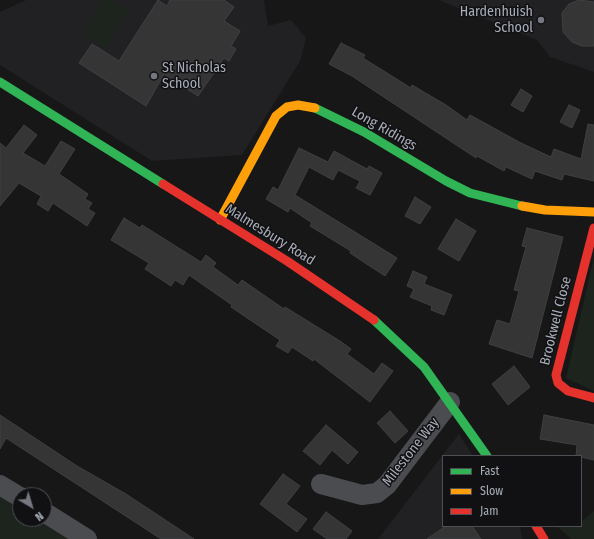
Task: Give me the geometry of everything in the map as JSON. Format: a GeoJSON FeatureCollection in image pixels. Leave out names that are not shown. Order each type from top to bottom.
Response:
{"type":"FeatureCollection","features":[{"type":"Feature","properties":{"kind":"street","name":"Malmesbury Road"},"geometry":{"type":"LineString","coordinates":[[0,82],[353,304],[376,321],[424,367],[486,455]]}},
{"type":"Feature","properties":{"kind":"street","name":"Long Ridings"},"geometry":{"type":"LineString","coordinates":[[220,220],[276,116],[287,107],[298,105],[318,109],[364,132],[446,181],[470,193],[505,203],[545,210],[594,212]]}},
{"type":"Feature","properties":{"kind":"street","name":"Brookwell Close"},"geometry":{"type":"LineString","coordinates":[[594,228],[556,375],[558,383],[568,391],[594,398]]}},
{"type":"Feature","properties":{"kind":"street","name":"Milestone Way"},"geometry":{"type":"LineString","coordinates":[[321,484],[362,495],[377,493],[387,485],[450,402]]}},
{"type":"Feature","properties":{"kind":"street"},"geometry":{"type":"LineString","coordinates":[[0,485],[12,492]]}},
{"type":"Feature","properties":{"kind":"street"},"geometry":{"type":"LineString","coordinates":[[52,517],[87,539]]}},
{"type":"Feature","properties":{"kind":"street"},"geometry":{"type":"LineString","coordinates":[[537,527],[544,539]]}},
{"type":"Feature","properties":{"kind":"shaded area","name":"St Nicholas School"},"geometry":{"type":"Polygon","coordinates":[[[26,0],[264,0],[268,26],[291,20],[306,38],[300,61],[242,155],[152,161],[0,65],[0,12],[26,0]]]}},
{"type":"Feature","properties":{"kind":"shaded area"},"geometry":{"type":"Polygon","coordinates":[[[101,0],[108,0],[128,10],[106,49],[82,36],[101,0]]]}},
{"type":"Feature","properties":{"kind":"shaded area","name":"Hardenhuish School"},"geometry":{"type":"Polygon","coordinates":[[[438,0],[594,0],[594,72],[550,57],[537,40],[438,0]]]}},
{"type":"Feature","properties":{"kind":"shaded area"},"geometry":{"type":"Polygon","coordinates":[[[594,257],[594,391],[566,378],[594,257]]]}},
{"type":"Feature","properties":{"kind":"shaded area"},"geometry":{"type":"Polygon","coordinates":[[[459,434],[472,455],[443,455],[459,434]]]}},
{"type":"Feature","properties":{"kind":"shaded area"},"geometry":{"type":"Polygon","coordinates":[[[442,456],[442,527],[520,527],[522,539],[378,539],[442,456]]]}},
{"type":"Feature","properties":{"kind":"shaded area"},"geometry":{"type":"Polygon","coordinates":[[[0,494],[12,502],[12,527],[52,526],[72,539],[0,539],[0,494]]]}},
{"type":"Feature","properties":{"kind":"shaded area"},"geometry":{"type":"Polygon","coordinates":[[[594,511],[594,539],[571,539],[558,527],[582,527],[582,521],[594,511]]]}},
{"type":"Feature","properties":{"kind":"building"},"geometry":{"type":"Polygon","coordinates":[[[158,0],[167,6],[170,0],[224,0],[234,7],[224,21],[240,31],[231,46],[236,49],[229,61],[224,58],[198,96],[164,74],[146,106],[79,63],[92,44],[119,61],[158,0]]]}},
{"type":"Feature","properties":{"kind":"building"},"geometry":{"type":"Polygon","coordinates":[[[579,0],[594,2],[594,46],[582,46],[572,42],[563,32],[562,13],[569,4],[579,0]]]}},
{"type":"Feature","properties":{"kind":"building"},"geometry":{"type":"Polygon","coordinates":[[[341,43],[365,55],[363,58],[411,88],[412,85],[446,105],[467,120],[470,115],[521,143],[551,157],[554,149],[581,159],[588,124],[594,125],[594,181],[564,174],[562,180],[535,171],[532,179],[506,167],[504,171],[477,156],[476,158],[352,76],[329,64],[341,43]]]}},
{"type":"Feature","properties":{"kind":"building"},"geometry":{"type":"Polygon","coordinates":[[[521,89],[532,96],[523,112],[511,105],[521,89]]]}},
{"type":"Feature","properties":{"kind":"building"},"geometry":{"type":"Polygon","coordinates":[[[569,105],[580,110],[572,128],[560,122],[569,105]]]}},
{"type":"Feature","properties":{"kind":"building"},"geometry":{"type":"Polygon","coordinates":[[[24,125],[37,135],[23,153],[45,166],[61,141],[75,149],[59,174],[88,194],[85,199],[92,203],[88,209],[95,213],[87,226],[53,203],[48,211],[37,204],[41,196],[19,183],[0,206],[0,143],[6,148],[24,125]]]}},
{"type":"Feature","properties":{"kind":"building"},"geometry":{"type":"Polygon","coordinates":[[[299,148],[328,162],[334,151],[367,169],[369,166],[382,173],[370,195],[356,188],[360,181],[338,170],[333,180],[309,167],[295,195],[397,258],[385,276],[350,253],[351,251],[310,226],[312,223],[290,208],[288,212],[266,199],[273,187],[278,190],[299,148]]]}},
{"type":"Feature","properties":{"kind":"building"},"geometry":{"type":"Polygon","coordinates":[[[415,197],[431,207],[420,224],[405,216],[415,197]]]}},
{"type":"Feature","properties":{"kind":"building"},"geometry":{"type":"Polygon","coordinates":[[[124,218],[140,228],[142,225],[201,262],[206,255],[216,263],[213,267],[238,285],[242,280],[284,309],[285,307],[340,341],[351,349],[347,354],[374,374],[382,363],[393,371],[370,402],[314,359],[313,361],[292,347],[288,353],[276,346],[280,340],[231,307],[232,305],[189,275],[183,285],[175,280],[171,286],[145,269],[149,263],[111,240],[124,218]]]}},
{"type":"Feature","properties":{"kind":"building"},"geometry":{"type":"Polygon","coordinates":[[[456,219],[476,231],[459,261],[438,249],[456,219]]]}},
{"type":"Feature","properties":{"kind":"building"},"geometry":{"type":"Polygon","coordinates":[[[527,228],[563,237],[532,358],[489,344],[497,320],[510,324],[519,291],[514,290],[526,247],[522,246],[527,228]]]}},
{"type":"Feature","properties":{"kind":"building"},"geometry":{"type":"Polygon","coordinates":[[[413,271],[427,277],[424,284],[452,295],[444,315],[431,310],[432,306],[410,297],[414,289],[407,286],[413,271]]]}},
{"type":"Feature","properties":{"kind":"building"},"geometry":{"type":"Polygon","coordinates":[[[514,366],[530,387],[508,405],[492,384],[514,366]]]}},
{"type":"Feature","properties":{"kind":"building"},"geometry":{"type":"Polygon","coordinates":[[[390,411],[408,431],[395,443],[377,423],[390,411]]]}},
{"type":"Feature","properties":{"kind":"building"},"geometry":{"type":"Polygon","coordinates":[[[0,415],[77,466],[126,494],[194,539],[161,539],[6,438],[0,449],[0,415]]]}},
{"type":"Feature","properties":{"kind":"building"},"geometry":{"type":"Polygon","coordinates":[[[544,415],[594,425],[594,460],[582,457],[582,455],[576,455],[577,445],[540,439],[544,415]]]}},
{"type":"Feature","properties":{"kind":"building"},"geometry":{"type":"Polygon","coordinates":[[[326,425],[358,452],[348,464],[332,450],[320,465],[303,451],[326,425]]]}},
{"type":"Feature","properties":{"kind":"building"},"geometry":{"type":"Polygon","coordinates":[[[283,474],[300,486],[286,504],[307,519],[297,532],[260,504],[283,474]]]}},
{"type":"Feature","properties":{"kind":"building"},"geometry":{"type":"Polygon","coordinates":[[[326,512],[352,531],[346,539],[327,539],[313,529],[326,512]]]}},
{"type":"Feature","properties":{"kind":"building"},"geometry":{"type":"Polygon","coordinates":[[[445,527],[473,527],[481,539],[427,539],[445,527]]]}},
{"type":"Feature","properties":{"kind":"traffic: fast"},"geometry":{"type":"LineString","coordinates":[[0,82],[163,184]]}},
{"type":"Feature","properties":{"kind":"traffic: fast"},"geometry":{"type":"LineString","coordinates":[[315,108],[364,132],[446,181],[470,193],[522,206]]}},
{"type":"Feature","properties":{"kind":"traffic: fast"},"geometry":{"type":"LineString","coordinates":[[374,320],[424,367],[486,455]]}},
{"type":"Feature","properties":{"kind":"traffic: slow"},"geometry":{"type":"LineString","coordinates":[[220,220],[276,116],[287,107],[298,105],[315,108]]}},
{"type":"Feature","properties":{"kind":"traffic: slow"},"geometry":{"type":"LineString","coordinates":[[522,206],[545,210],[594,212]]}},
{"type":"Feature","properties":{"kind":"traffic: jam"},"geometry":{"type":"LineString","coordinates":[[163,184],[287,261],[374,320]]}},
{"type":"Feature","properties":{"kind":"traffic: jam"},"geometry":{"type":"LineString","coordinates":[[594,228],[556,375],[558,383],[568,391],[594,398]]}},
{"type":"Feature","properties":{"kind":"traffic: jam"},"geometry":{"type":"LineString","coordinates":[[537,527],[544,539]]}},
{"type":"Feature","properties":{"kind":"place","name":"Hardenhuish School"},"geometry":{"type":"Point","coordinates":[541,20]}},
{"type":"Feature","properties":{"kind":"place","name":"St Nicholas School"},"geometry":{"type":"Point","coordinates":[154,76]}}]}
